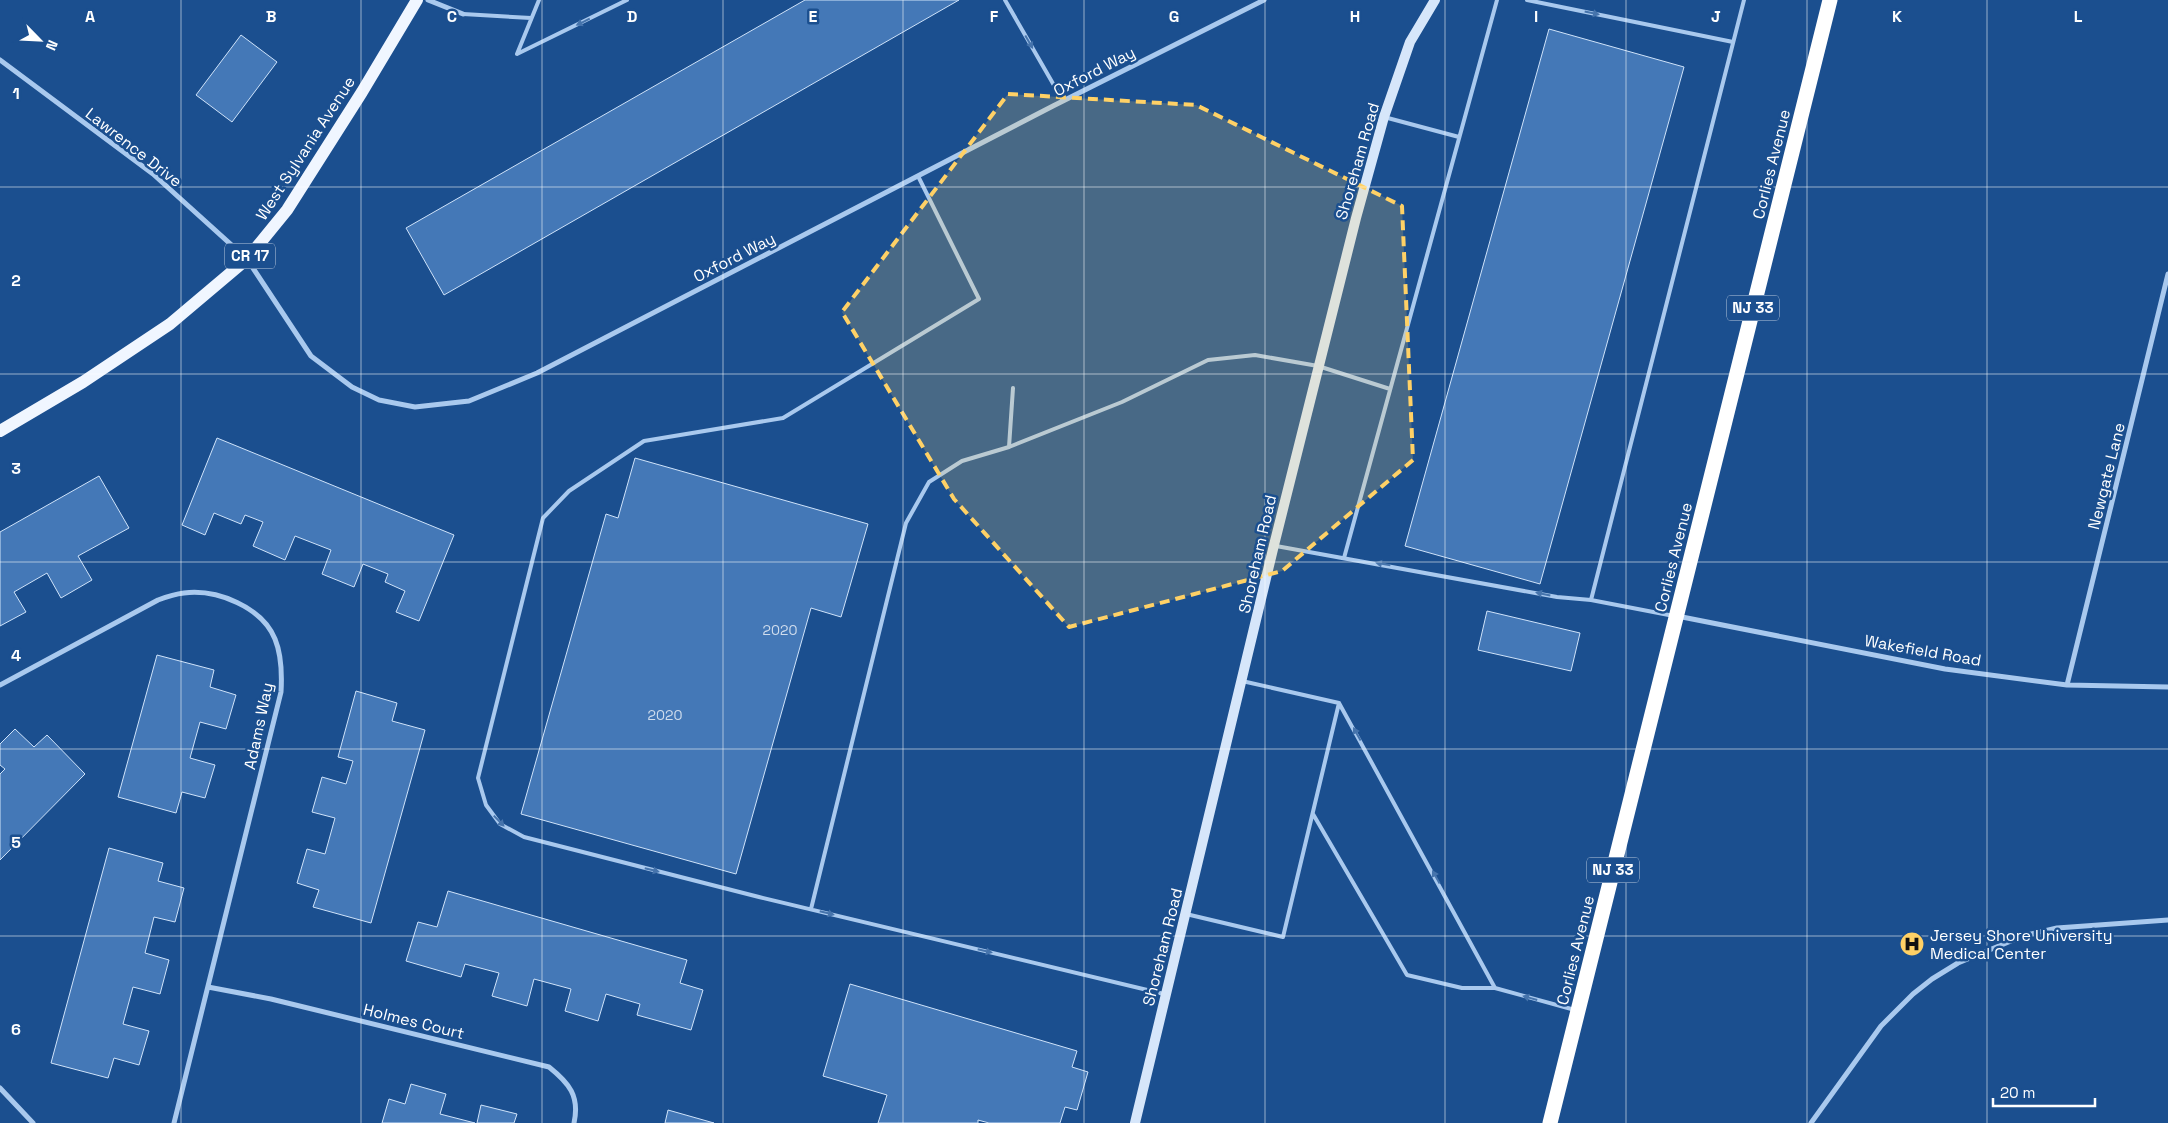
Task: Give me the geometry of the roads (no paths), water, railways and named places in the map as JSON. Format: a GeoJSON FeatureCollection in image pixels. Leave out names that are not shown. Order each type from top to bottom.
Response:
{"type":"FeatureCollection","features":[{"type":"Feature","properties":{"kind":"highway","name":"Corlies Avenue"},"geometry":{"type":"LineString","coordinates":[[1550,1123],[1830,0]]}},
{"type":"Feature","properties":{"kind":"main road","name":"West Sylvania Avenue"},"geometry":{"type":"LineString","coordinates":[[0,431],[83,382],[170,324],[247,259],[287,210],[362,92],[417,0]]}},
{"type":"Feature","properties":{"kind":"street"},"geometry":{"type":"LineString","coordinates":[[428,0],[463,14]]}},
{"type":"Feature","properties":{"kind":"street","name":"Oxford Way"},"geometry":{"type":"LineString","coordinates":[[247,259],[311,356],[352,387],[379,400],[415,407],[469,401],[537,374],[1063,101],[1264,0]]}},
{"type":"Feature","properties":{"kind":"street","name":"Shoreham Road"},"geometry":{"type":"LineString","coordinates":[[1135,1123],[1318,366],[1384,116],[1410,42],[1434,0]]}},
{"type":"Feature","properties":{"kind":"street","name":"Lawrence Drive"},"geometry":{"type":"LineString","coordinates":[[0,60],[153,174],[247,259]]}},
{"type":"Feature","properties":{"kind":"street","name":"Newgate Lane"},"geometry":{"type":"LineString","coordinates":[[2067,685],[2168,274]]}},
{"type":"Feature","properties":{"kind":"street","name":"Adams Way"},"geometry":{"type":"LineString","coordinates":[[0,684],[158,600],[185,593],[212,594],[236,601],[261,619],[275,638],[282,668],[281,692],[174,1123]]}},
{"type":"Feature","properties":{"kind":"street","name":"Wakefield Road"},"geometry":{"type":"LineString","coordinates":[[1676,616],[1945,669],[2067,685],[2168,687]]}},
{"type":"Feature","properties":{"kind":"street"},"geometry":{"type":"LineString","coordinates":[[1811,1123],[1882,1026],[1913,994],[1932,979],[1958,964],[2024,936],[2057,928],[2168,920]]}},
{"type":"Feature","properties":{"kind":"street","name":"Holmes Court"},"geometry":{"type":"LineString","coordinates":[[208,987],[281,1002],[550,1067],[566,1081],[574,1096],[576,1113],[574,1123]]}},
{"type":"Feature","properties":{"kind":"street"},"geometry":{"type":"LineString","coordinates":[[0,1088],[33,1123]]}},
{"type":"Feature","properties":{"kind":"lane"},"geometry":{"type":"LineString","coordinates":[[539,0],[516,54],[626,0]]}},
{"type":"Feature","properties":{"kind":"lane"},"geometry":{"type":"LineString","coordinates":[[1004,0],[1063,101]]}},
{"type":"Feature","properties":{"kind":"lane"},"geometry":{"type":"LineString","coordinates":[[1344,558],[1497,0]]}},
{"type":"Feature","properties":{"kind":"lane"},"geometry":{"type":"LineString","coordinates":[[1527,0],[1733,42]]}},
{"type":"Feature","properties":{"kind":"lane"},"geometry":{"type":"LineString","coordinates":[[1591,600],[1744,0]]}},
{"type":"Feature","properties":{"kind":"lane"},"geometry":{"type":"LineString","coordinates":[[463,14],[531,18]]}},
{"type":"Feature","properties":{"kind":"lane"},"geometry":{"type":"LineString","coordinates":[[1384,116],[1459,137]]}},
{"type":"Feature","properties":{"kind":"lane"},"geometry":{"type":"LineString","coordinates":[[918,176],[979,299],[783,418],[644,441],[569,491],[543,518],[478,778],[486,805],[500,824],[524,837],[1166,995]]}},
{"type":"Feature","properties":{"kind":"lane"},"geometry":{"type":"LineString","coordinates":[[811,909],[906,523],[929,482],[962,461],[1008,447],[1122,402],[1208,360],[1255,355],[1318,366],[1390,390]]}},
{"type":"Feature","properties":{"kind":"lane"},"geometry":{"type":"LineString","coordinates":[[1008,447],[1013,388]]}},
{"type":"Feature","properties":{"kind":"lane"},"geometry":{"type":"LineString","coordinates":[[1274,545],[1557,597],[1591,600],[1676,616]]}},
{"type":"Feature","properties":{"kind":"lane"},"geometry":{"type":"LineString","coordinates":[[1242,681],[1339,703],[1496,988]]}},
{"type":"Feature","properties":{"kind":"lane"},"geometry":{"type":"LineString","coordinates":[[1186,914],[1283,937],[1339,703]]}},
{"type":"Feature","properties":{"kind":"lane"},"geometry":{"type":"LineString","coordinates":[[1313,814],[1407,975],[1462,988],[1496,988],[1577,1011]]}},
{"type":"Feature","properties":{"kind":"place","name":"Jersey Shore University Medical Center"},"geometry":{"type":"Point","coordinates":[1912,944]}}]}
